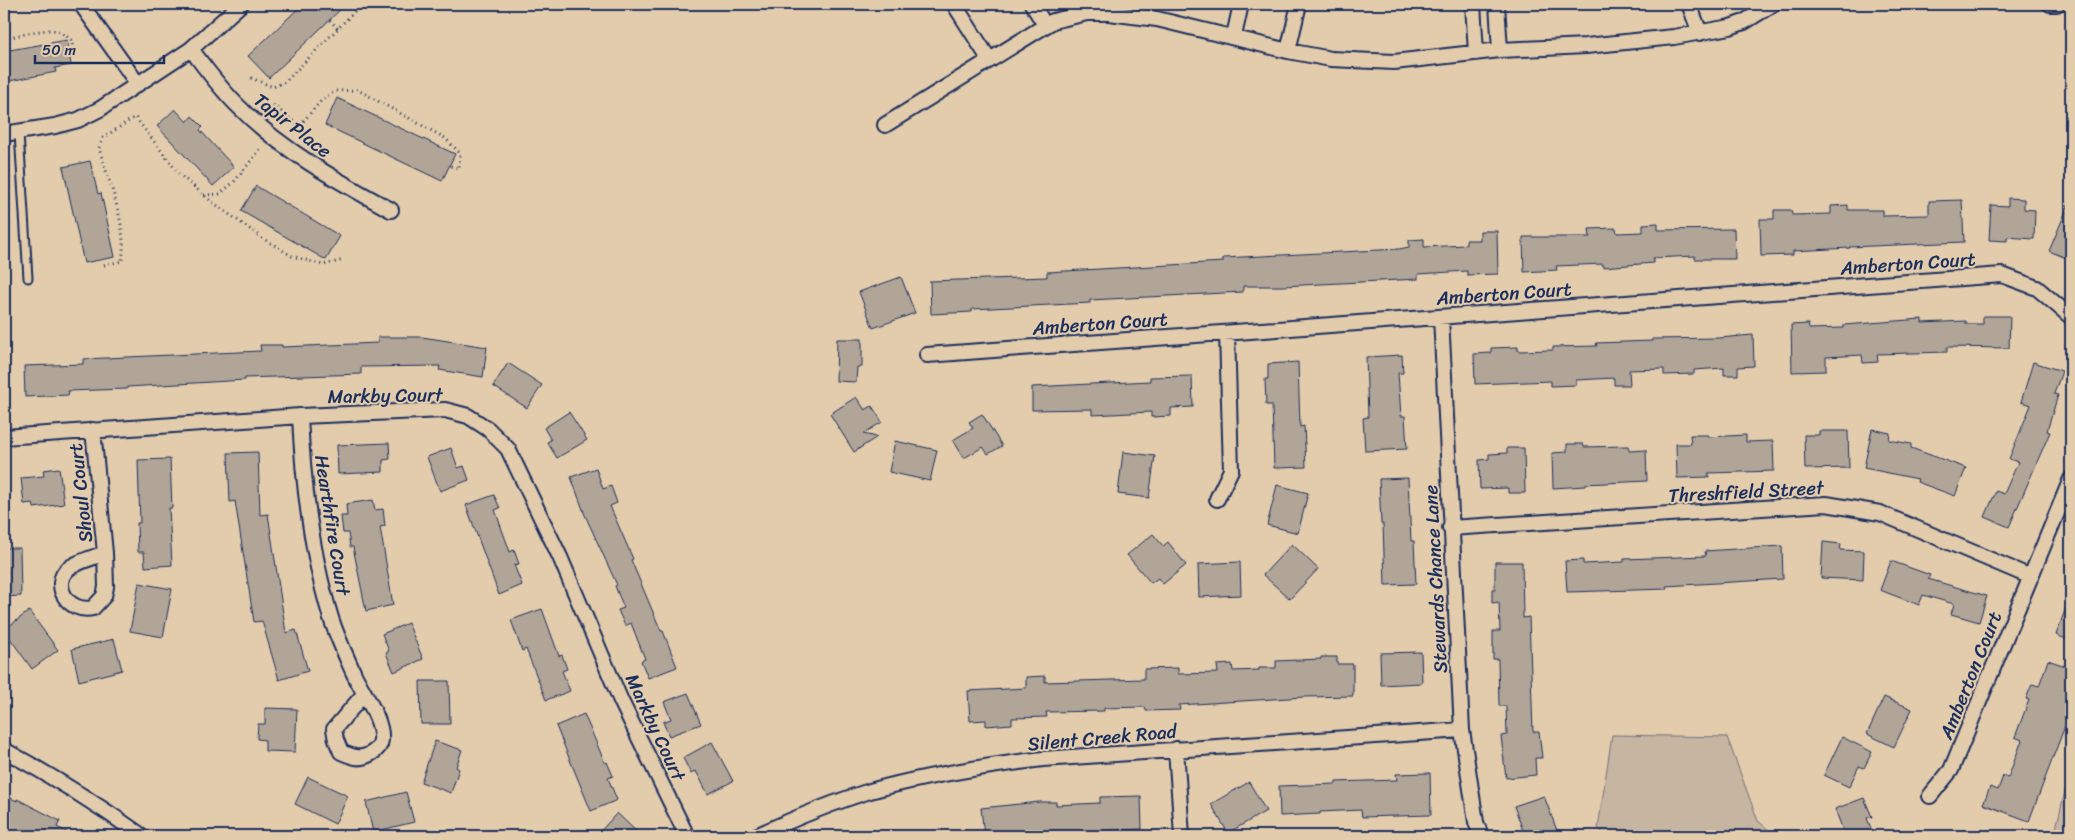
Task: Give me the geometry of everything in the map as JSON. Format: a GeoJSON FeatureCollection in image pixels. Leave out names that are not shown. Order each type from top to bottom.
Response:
{"type":"FeatureCollection","features":[{"type":"Feature","properties":{"kind":"street"},"geometry":{"type":"LineString","coordinates":[[81,4],[138,83]]}},
{"type":"Feature","properties":{"kind":"street"},"geometry":{"type":"LineString","coordinates":[[4,134],[55,126],[78,120],[100,109],[190,49],[241,4]]}},
{"type":"Feature","properties":{"kind":"street"},"geometry":{"type":"LineString","coordinates":[[954,4],[989,59]]}},
{"type":"Feature","properties":{"kind":"street"},"geometry":{"type":"LineString","coordinates":[[1032,4],[1045,25]]}},
{"type":"Feature","properties":{"kind":"street"},"geometry":{"type":"LineString","coordinates":[[1234,36],[1241,4]]}},
{"type":"Feature","properties":{"kind":"street"},"geometry":{"type":"LineString","coordinates":[[1288,51],[1299,4]]}},
{"type":"Feature","properties":{"kind":"street"},"geometry":{"type":"LineString","coordinates":[[1473,4],[1476,53]]}},
{"type":"Feature","properties":{"kind":"street"},"geometry":{"type":"LineString","coordinates":[[1497,4],[1500,50]]}},
{"type":"Feature","properties":{"kind":"street"},"geometry":{"type":"LineString","coordinates":[[1689,4],[1700,33]]}},
{"type":"Feature","properties":{"kind":"street"},"geometry":{"type":"LineString","coordinates":[[885,125],[1045,25],[1068,16],[1087,13],[1109,12],[1157,19],[1234,36],[1288,51],[1331,59],[1372,62],[1413,61],[1500,50],[1651,40],[1700,33],[1730,27],[1754,9],[1773,4]]}},
{"type":"Feature","properties":{"kind":"street"},"geometry":{"type":"LineString","coordinates":[[2050,4],[2057,4]]}},
{"type":"Feature","properties":{"kind":"street","name":"Tapir Place"},"geometry":{"type":"LineString","coordinates":[[190,49],[237,106],[271,136],[332,178],[391,210]]}},
{"type":"Feature","properties":{"kind":"street","name":"Amberton Court"},"geometry":{"type":"LineString","coordinates":[[927,355],[2002,276],[2037,288],[2071,317]]}},
{"type":"Feature","properties":{"kind":"street","name":"Stewards Chance Lane"},"geometry":{"type":"LineString","coordinates":[[1441,317],[1450,528],[1462,730],[1476,822],[1481,836]]}},
{"type":"Feature","properties":{"kind":"street"},"geometry":{"type":"LineString","coordinates":[[1218,499],[1231,470],[1227,333]]}},
{"type":"Feature","properties":{"kind":"street","name":"Markby Court"},"geometry":{"type":"LineString","coordinates":[[4,437],[300,416],[445,410],[468,416],[488,429],[508,449],[560,558],[622,700],[687,836]]}},
{"type":"Feature","properties":{"kind":"street","name":"Hearthfire Court"},"geometry":{"type":"LineString","coordinates":[[300,416],[302,457],[311,529],[322,589],[332,621],[364,694]]}},
{"type":"Feature","properties":{"kind":"street","name":"Shoul Court"},"geometry":{"type":"LineString","coordinates":[[93,430],[105,553]]}},
{"type":"Feature","properties":{"kind":"street","name":"Amberton Court"},"geometry":{"type":"LineString","coordinates":[[1930,796],[1951,770],[2071,479]]}},
{"type":"Feature","properties":{"kind":"street","name":"Threshfield Street"},"geometry":{"type":"LineString","coordinates":[[1450,528],[1826,504],[1880,513],[2030,578]]}},
{"type":"Feature","properties":{"kind":"street","name":"Silent Creek Road"},"geometry":{"type":"LineString","coordinates":[[756,836],[792,820],[869,792],[927,777],[984,766],[1043,759],[1462,730]]}},
{"type":"Feature","properties":{"kind":"street"},"geometry":{"type":"LineString","coordinates":[[1176,749],[1182,836]]}},
{"type":"Feature","properties":{"kind":"street"},"geometry":{"type":"LineString","coordinates":[[4,750],[98,805],[142,836]]}},
{"type":"Feature","properties":{"kind":"lane"},"geometry":{"type":"LineString","coordinates":[[19,133],[28,278]]}},
{"type":"Feature","properties":{"kind":"path"},"geometry":{"type":"LineString","coordinates":[[251,78],[273,87],[285,82],[362,4]]}},
{"type":"Feature","properties":{"kind":"path"},"geometry":{"type":"LineString","coordinates":[[330,20],[338,29]]}},
{"type":"Feature","properties":{"kind":"path"},"geometry":{"type":"LineString","coordinates":[[4,38],[15,37],[28,32],[57,30],[71,40],[75,54],[70,55]]}},
{"type":"Feature","properties":{"kind":"path"},"geometry":{"type":"LineString","coordinates":[[273,105],[299,126],[321,101],[335,91],[358,90],[445,138],[460,153],[459,168],[449,166]]}},
{"type":"Feature","properties":{"kind":"path"},"geometry":{"type":"LineString","coordinates":[[104,265],[122,262],[125,247],[120,220],[99,148],[103,138],[134,117],[180,175],[262,238],[292,256],[323,265],[344,260]]}},
{"type":"Feature","properties":{"kind":"path"},"geometry":{"type":"LineString","coordinates":[[204,195],[220,194],[227,188],[271,136]]}},
{"type":"Feature","properties":{"kind":"shaded area"},"geometry":{"type":"Polygon","coordinates":[[[1612,735],[1727,737],[1758,821],[1776,836],[1606,836],[1598,828],[1612,735]]]}},
{"type":"Feature","properties":{"kind":"shaded area"},"geometry":{"type":"Polygon","coordinates":[[[2071,767],[2071,836],[2054,836],[2071,767]]]}},
{"type":"Feature","properties":{"kind":"building"},"geometry":{"type":"Polygon","coordinates":[[[303,4],[346,4],[269,78],[248,56],[303,4]]]}},
{"type":"Feature","properties":{"kind":"building"},"geometry":{"type":"Polygon","coordinates":[[[67,40],[71,65],[55,68],[56,72],[4,82],[4,51],[67,40]]]}},
{"type":"Feature","properties":{"kind":"building"},"geometry":{"type":"Polygon","coordinates":[[[337,98],[455,154],[442,181],[325,125],[337,98]]]}},
{"type":"Feature","properties":{"kind":"building"},"geometry":{"type":"Polygon","coordinates":[[[175,109],[187,122],[192,116],[203,127],[200,130],[234,167],[213,186],[157,126],[175,109]]]}},
{"type":"Feature","properties":{"kind":"building"},"geometry":{"type":"Polygon","coordinates":[[[90,161],[98,194],[101,193],[115,257],[84,263],[63,167],[90,161]]]}},
{"type":"Feature","properties":{"kind":"building"},"geometry":{"type":"Polygon","coordinates":[[[256,186],[340,236],[326,260],[241,211],[256,186]]]}},
{"type":"Feature","properties":{"kind":"building"},"geometry":{"type":"Polygon","coordinates":[[[2008,198],[2024,199],[2024,209],[2035,210],[2034,239],[2007,237],[2007,241],[1989,240],[1991,205],[2008,206],[2008,198]]]}},
{"type":"Feature","properties":{"kind":"building"},"geometry":{"type":"Polygon","coordinates":[[[2071,199],[2071,260],[2049,251],[2071,199]]]}},
{"type":"Feature","properties":{"kind":"building"},"geometry":{"type":"Polygon","coordinates":[[[1962,200],[1964,242],[1849,247],[1793,251],[1793,255],[1761,256],[1760,219],[1774,219],[1774,210],[1791,210],[1792,215],[1831,214],[1831,206],[1848,205],[1848,210],[1883,210],[1883,216],[1929,215],[1929,201],[1962,200]]]}},
{"type":"Feature","properties":{"kind":"building"},"geometry":{"type":"Polygon","coordinates":[[[1658,223],[1658,230],[1734,229],[1735,259],[1695,259],[1695,256],[1653,258],[1653,263],[1603,267],[1603,264],[1556,266],[1557,270],[1524,272],[1523,237],[1590,237],[1589,229],[1616,228],[1617,233],[1643,232],[1643,224],[1658,223]]]}},
{"type":"Feature","properties":{"kind":"building"},"geometry":{"type":"Polygon","coordinates":[[[1480,231],[1497,231],[1498,274],[1467,275],[1467,271],[1418,274],[1418,279],[1283,286],[1243,286],[1243,292],[1090,300],[1090,303],[972,309],[972,312],[931,314],[930,281],[1047,277],[1047,272],[1223,262],[1223,258],[1399,249],[1409,247],[1409,240],[1424,239],[1424,247],[1466,245],[1466,240],[1480,240],[1480,231]]]}},
{"type":"Feature","properties":{"kind":"building"},"geometry":{"type":"Polygon","coordinates":[[[901,277],[915,313],[873,328],[859,292],[901,277]]]}},
{"type":"Feature","properties":{"kind":"building"},"geometry":{"type":"Polygon","coordinates":[[[1983,316],[2010,316],[2009,348],[1947,347],[1947,352],[1877,354],[1878,362],[1863,363],[1862,355],[1826,357],[1826,371],[1792,372],[1791,325],[1808,324],[1809,329],[1844,328],[1844,325],[1922,319],[1922,323],[1966,321],[1966,324],[1983,324],[1983,316]]]}},
{"type":"Feature","properties":{"kind":"building"},"geometry":{"type":"Polygon","coordinates":[[[1753,335],[1754,366],[1738,367],[1738,375],[1724,375],[1724,368],[1694,370],[1694,374],[1664,375],[1664,369],[1629,370],[1630,385],[1614,385],[1614,378],[1576,380],[1576,385],[1551,386],[1551,381],[1475,384],[1474,354],[1491,353],[1491,348],[1518,347],[1518,351],[1553,350],[1553,347],[1597,346],[1596,343],[1753,335]]]}},
{"type":"Feature","properties":{"kind":"building"},"geometry":{"type":"Polygon","coordinates":[[[378,337],[422,337],[487,347],[483,377],[439,370],[440,366],[361,367],[361,374],[245,378],[245,380],[127,387],[127,389],[68,391],[69,395],[25,397],[24,366],[83,364],[83,359],[261,351],[260,345],[282,345],[282,347],[378,343],[378,337]]]}},
{"type":"Feature","properties":{"kind":"building"},"geometry":{"type":"Polygon","coordinates":[[[837,339],[862,339],[862,367],[857,367],[856,382],[836,381],[837,339]]]}},
{"type":"Feature","properties":{"kind":"building"},"geometry":{"type":"Polygon","coordinates":[[[1402,355],[1403,373],[1398,373],[1401,416],[1405,416],[1407,449],[1365,451],[1363,418],[1368,417],[1366,357],[1402,355]]]}},
{"type":"Feature","properties":{"kind":"building"},"geometry":{"type":"Polygon","coordinates":[[[1298,362],[1300,427],[1304,426],[1306,467],[1274,468],[1272,405],[1266,405],[1265,379],[1268,379],[1268,364],[1298,362]]]}},
{"type":"Feature","properties":{"kind":"building"},"geometry":{"type":"Polygon","coordinates":[[[2033,362],[2062,371],[2054,394],[2058,395],[2047,431],[2050,432],[2009,527],[1985,517],[1996,491],[2004,494],[2018,462],[2009,459],[2031,405],[2021,402],[2033,362]]]}},
{"type":"Feature","properties":{"kind":"building"},"geometry":{"type":"Polygon","coordinates":[[[508,363],[542,385],[527,408],[493,386],[508,363]]]}},
{"type":"Feature","properties":{"kind":"building"},"geometry":{"type":"Polygon","coordinates":[[[1192,376],[1193,407],[1171,408],[1171,416],[1151,417],[1151,412],[1092,415],[1092,409],[1032,410],[1032,387],[1150,381],[1150,377],[1192,376]]]}},
{"type":"Feature","properties":{"kind":"building"},"geometry":{"type":"Polygon","coordinates":[[[856,397],[865,410],[872,406],[882,422],[863,434],[877,437],[854,452],[830,414],[856,397]]]}},
{"type":"Feature","properties":{"kind":"building"},"geometry":{"type":"Polygon","coordinates":[[[569,412],[587,440],[557,458],[547,442],[551,440],[544,428],[569,412]]]}},
{"type":"Feature","properties":{"kind":"building"},"geometry":{"type":"Polygon","coordinates":[[[982,414],[1002,446],[988,454],[983,447],[964,458],[953,440],[973,428],[969,422],[982,414]]]}},
{"type":"Feature","properties":{"kind":"building"},"geometry":{"type":"Polygon","coordinates":[[[1872,429],[1890,433],[1889,440],[1911,444],[1911,448],[1966,468],[1955,496],[1917,482],[1918,479],[1864,468],[1872,429]]]}},
{"type":"Feature","properties":{"kind":"building"},"geometry":{"type":"Polygon","coordinates":[[[1819,431],[1848,431],[1849,468],[1805,469],[1804,435],[1819,435],[1819,431]]]}},
{"type":"Feature","properties":{"kind":"building"},"geometry":{"type":"Polygon","coordinates":[[[1690,435],[1708,435],[1708,437],[1746,435],[1746,442],[1773,441],[1774,471],[1709,473],[1709,477],[1677,478],[1676,444],[1691,444],[1690,435]]]}},
{"type":"Feature","properties":{"kind":"building"},"geometry":{"type":"Polygon","coordinates":[[[895,441],[937,450],[930,481],[889,472],[895,441]]]}},
{"type":"Feature","properties":{"kind":"building"},"geometry":{"type":"Polygon","coordinates":[[[389,443],[390,459],[383,460],[383,472],[338,474],[337,445],[389,443]]]}},
{"type":"Feature","properties":{"kind":"building"},"geometry":{"type":"Polygon","coordinates":[[[1567,444],[1583,444],[1584,447],[1628,446],[1629,451],[1646,450],[1647,481],[1585,484],[1585,486],[1553,488],[1552,453],[1567,452],[1567,444]]]}},
{"type":"Feature","properties":{"kind":"building"},"geometry":{"type":"Polygon","coordinates":[[[451,448],[458,468],[464,466],[469,480],[440,491],[427,457],[451,448]]]}},
{"type":"Feature","properties":{"kind":"building"},"geometry":{"type":"Polygon","coordinates":[[[1507,448],[1524,448],[1525,493],[1508,493],[1508,488],[1480,489],[1479,460],[1489,459],[1489,454],[1507,453],[1507,448]]]}},
{"type":"Feature","properties":{"kind":"building"},"geometry":{"type":"Polygon","coordinates":[[[258,452],[260,515],[268,514],[286,633],[296,630],[308,671],[279,680],[262,621],[254,622],[235,501],[230,502],[228,453],[258,452]]]}},
{"type":"Feature","properties":{"kind":"building"},"geometry":{"type":"Polygon","coordinates":[[[1123,452],[1155,456],[1149,498],[1118,494],[1123,452]]]}},
{"type":"Feature","properties":{"kind":"building"},"geometry":{"type":"Polygon","coordinates":[[[170,459],[172,508],[169,508],[172,565],[145,567],[144,552],[138,552],[137,523],[140,523],[138,460],[170,459]]]}},
{"type":"Feature","properties":{"kind":"building"},"geometry":{"type":"Polygon","coordinates":[[[59,468],[64,504],[34,508],[33,503],[24,504],[21,478],[44,476],[43,470],[59,468]]]}},
{"type":"Feature","properties":{"kind":"building"},"geometry":{"type":"Polygon","coordinates":[[[596,468],[603,489],[611,486],[617,503],[610,506],[677,667],[648,678],[641,661],[645,659],[631,623],[625,626],[618,610],[624,608],[615,586],[617,585],[585,515],[571,477],[596,468]]]}},
{"type":"Feature","properties":{"kind":"building"},"geometry":{"type":"Polygon","coordinates":[[[1408,478],[1411,541],[1414,541],[1416,584],[1385,585],[1379,479],[1408,478]]]}},
{"type":"Feature","properties":{"kind":"building"},"geometry":{"type":"Polygon","coordinates":[[[1277,485],[1308,493],[1298,533],[1267,525],[1277,485]]]}},
{"type":"Feature","properties":{"kind":"building"},"geometry":{"type":"Polygon","coordinates":[[[494,495],[500,508],[495,510],[510,552],[514,550],[519,564],[514,565],[522,585],[499,595],[466,505],[494,495]]]}},
{"type":"Feature","properties":{"kind":"building"},"geometry":{"type":"Polygon","coordinates":[[[373,500],[375,510],[383,509],[385,526],[380,527],[393,605],[366,611],[353,547],[350,547],[348,533],[343,533],[341,516],[347,516],[346,504],[373,500]]]}},
{"type":"Feature","properties":{"kind":"building"},"geometry":{"type":"Polygon","coordinates":[[[1153,534],[1163,546],[1168,542],[1186,565],[1163,584],[1158,578],[1151,583],[1127,555],[1153,534]]]}},
{"type":"Feature","properties":{"kind":"building"},"geometry":{"type":"Polygon","coordinates":[[[1823,542],[1841,544],[1840,550],[1864,551],[1863,580],[1821,578],[1823,542]]]}},
{"type":"Feature","properties":{"kind":"building"},"geometry":{"type":"Polygon","coordinates":[[[1292,544],[1318,569],[1290,599],[1263,575],[1292,544]]]}},
{"type":"Feature","properties":{"kind":"building"},"geometry":{"type":"Polygon","coordinates":[[[1782,546],[1783,579],[1666,586],[1667,589],[1567,592],[1565,561],[1583,560],[1583,564],[1624,562],[1624,559],[1706,556],[1705,551],[1782,546]]]}},
{"type":"Feature","properties":{"kind":"building"},"geometry":{"type":"Polygon","coordinates":[[[4,548],[20,548],[21,596],[4,597],[4,548]]]}},
{"type":"Feature","properties":{"kind":"building"},"geometry":{"type":"Polygon","coordinates":[[[1891,561],[1930,575],[1928,579],[1987,596],[1979,622],[1951,614],[1954,604],[1923,595],[1919,605],[1880,590],[1891,561]]]}},
{"type":"Feature","properties":{"kind":"building"},"geometry":{"type":"Polygon","coordinates":[[[1240,562],[1241,595],[1199,597],[1198,564],[1240,562]]]}},
{"type":"Feature","properties":{"kind":"building"},"geometry":{"type":"Polygon","coordinates":[[[1495,562],[1522,562],[1523,618],[1529,617],[1533,732],[1539,732],[1542,758],[1535,758],[1536,775],[1506,778],[1501,736],[1507,735],[1506,706],[1499,706],[1498,659],[1493,659],[1493,631],[1500,631],[1499,602],[1492,603],[1492,589],[1495,589],[1495,562]]]}},
{"type":"Feature","properties":{"kind":"building"},"geometry":{"type":"Polygon","coordinates":[[[139,583],[172,589],[163,637],[130,631],[139,583]]]}},
{"type":"Feature","properties":{"kind":"building"},"geometry":{"type":"Polygon","coordinates":[[[2069,599],[2071,599],[2071,641],[2056,635],[2069,599]]]}},
{"type":"Feature","properties":{"kind":"building"},"geometry":{"type":"Polygon","coordinates":[[[542,609],[559,656],[562,655],[567,669],[562,671],[570,691],[546,700],[526,649],[522,651],[511,620],[542,609]]]}},
{"type":"Feature","properties":{"kind":"building"},"geometry":{"type":"Polygon","coordinates":[[[29,611],[58,650],[32,669],[4,630],[29,611]]]}},
{"type":"Feature","properties":{"kind":"building"},"geometry":{"type":"Polygon","coordinates":[[[408,623],[423,659],[394,672],[386,653],[389,651],[382,634],[408,623]]]}},
{"type":"Feature","properties":{"kind":"building"},"geometry":{"type":"Polygon","coordinates":[[[114,639],[122,670],[79,681],[72,649],[114,639]]]}},
{"type":"Feature","properties":{"kind":"building"},"geometry":{"type":"Polygon","coordinates":[[[1421,652],[1422,683],[1381,685],[1380,653],[1421,652]]]}},
{"type":"Feature","properties":{"kind":"building"},"geometry":{"type":"Polygon","coordinates":[[[1321,657],[1337,657],[1337,664],[1353,664],[1353,696],[1304,697],[1179,705],[1180,710],[1146,711],[1145,707],[1104,708],[1104,711],[1046,712],[1047,717],[1012,718],[1012,724],[986,726],[986,720],[970,721],[968,691],[1026,688],[1026,677],[1045,676],[1045,682],[1144,679],[1144,669],[1178,668],[1178,674],[1218,673],[1217,665],[1232,664],[1233,671],[1259,670],[1259,668],[1276,668],[1276,661],[1321,659],[1321,657]]]}},
{"type":"Feature","properties":{"kind":"building"},"geometry":{"type":"Polygon","coordinates":[[[2048,660],[2071,668],[2071,710],[2029,821],[1983,804],[1990,787],[1998,790],[2003,776],[2008,778],[2022,740],[2015,737],[2029,700],[2026,699],[2032,684],[2039,686],[2048,660]]]}},
{"type":"Feature","properties":{"kind":"building"},"geometry":{"type":"Polygon","coordinates":[[[420,681],[449,681],[450,724],[421,724],[420,681]]]}},
{"type":"Feature","properties":{"kind":"building"},"geometry":{"type":"Polygon","coordinates":[[[688,693],[701,724],[669,736],[663,722],[671,719],[664,702],[688,693]]]}},
{"type":"Feature","properties":{"kind":"building"},"geometry":{"type":"Polygon","coordinates":[[[1884,697],[1912,709],[1894,747],[1867,734],[1884,697]]]}},
{"type":"Feature","properties":{"kind":"building"},"geometry":{"type":"Polygon","coordinates":[[[265,708],[297,709],[295,752],[265,751],[265,740],[257,739],[258,724],[265,724],[265,708]]]}},
{"type":"Feature","properties":{"kind":"building"},"geometry":{"type":"Polygon","coordinates":[[[584,714],[605,763],[607,762],[613,776],[608,778],[617,800],[591,811],[556,726],[584,714]]]}},
{"type":"Feature","properties":{"kind":"building"},"geometry":{"type":"Polygon","coordinates":[[[1842,737],[1872,752],[1864,768],[1859,766],[1849,787],[1824,775],[1842,737]]]}},
{"type":"Feature","properties":{"kind":"building"},"geometry":{"type":"Polygon","coordinates":[[[435,741],[462,750],[456,767],[459,769],[451,793],[421,782],[435,741]]]}},
{"type":"Feature","properties":{"kind":"building"},"geometry":{"type":"Polygon","coordinates":[[[712,742],[733,781],[708,794],[696,771],[691,774],[683,758],[712,742]]]}},
{"type":"Feature","properties":{"kind":"building"},"geometry":{"type":"Polygon","coordinates":[[[1430,773],[1431,815],[1362,817],[1361,810],[1280,816],[1279,786],[1397,780],[1396,774],[1430,773]]]}},
{"type":"Feature","properties":{"kind":"building"},"geometry":{"type":"Polygon","coordinates":[[[308,777],[348,796],[335,824],[295,804],[308,777]]]}},
{"type":"Feature","properties":{"kind":"building"},"geometry":{"type":"Polygon","coordinates":[[[1249,782],[1266,811],[1228,833],[1211,804],[1249,782]]]}},
{"type":"Feature","properties":{"kind":"building"},"geometry":{"type":"Polygon","coordinates":[[[406,792],[414,822],[373,832],[366,802],[406,792]]]}},
{"type":"Feature","properties":{"kind":"building"},"geometry":{"type":"Polygon","coordinates":[[[4,795],[17,801],[17,799],[60,821],[57,827],[74,836],[4,836],[4,795]]]}},
{"type":"Feature","properties":{"kind":"building"},"geometry":{"type":"Polygon","coordinates":[[[1141,796],[1142,829],[984,836],[981,808],[1039,802],[1056,802],[1056,805],[1100,803],[1100,797],[1141,796]]]}},
{"type":"Feature","properties":{"kind":"building"},"geometry":{"type":"Polygon","coordinates":[[[1544,796],[1559,836],[1525,836],[1514,806],[1544,796]]]}},
{"type":"Feature","properties":{"kind":"building"},"geometry":{"type":"Polygon","coordinates":[[[1864,798],[1872,817],[1867,818],[1874,836],[1845,836],[1835,809],[1864,798]]]}},
{"type":"Feature","properties":{"kind":"building"},"geometry":{"type":"Polygon","coordinates":[[[617,813],[641,836],[596,836],[617,813]]]}}]}
